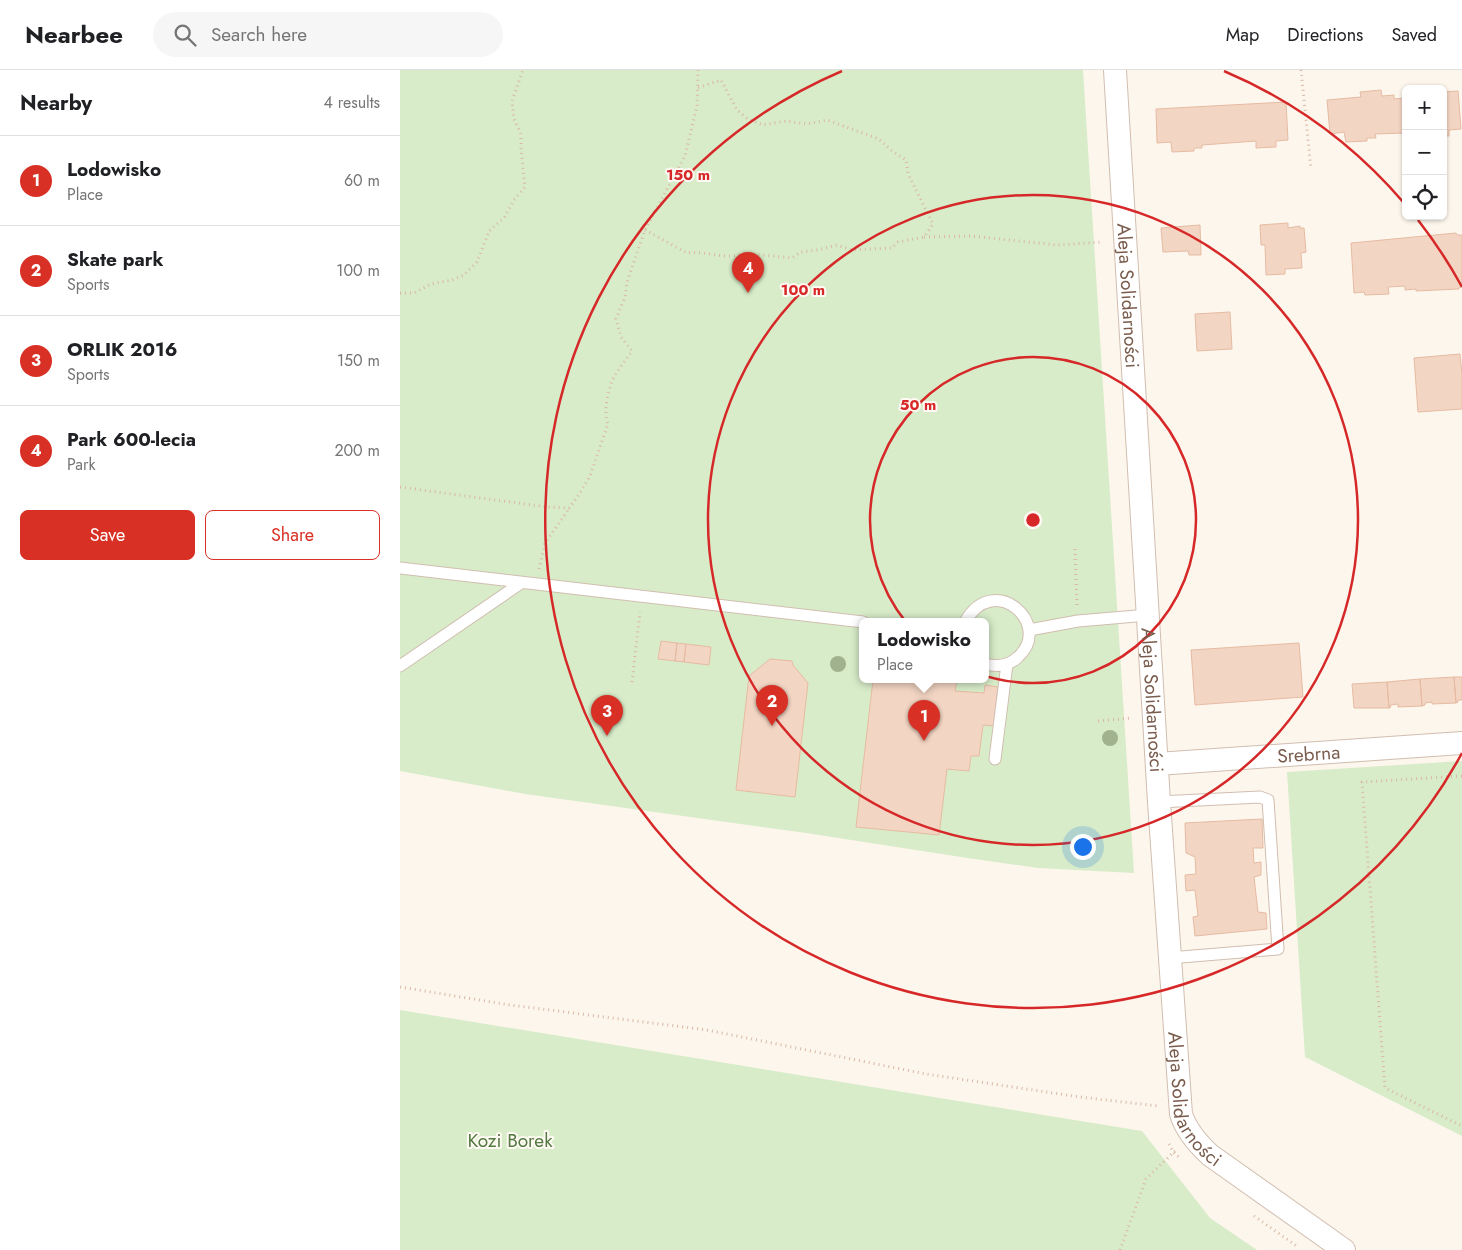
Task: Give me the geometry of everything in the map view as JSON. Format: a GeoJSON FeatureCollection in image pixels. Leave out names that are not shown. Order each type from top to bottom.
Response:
{"type":"FeatureCollection","features":[{"type":"Feature","properties":{"kind":"street","name":"Aleja Solidarności"},"geometry":{"type":"LineString","coordinates":[[1114,70],[1179,1104],[1183,1121],[1192,1136],[1220,1164],[1344,1250]]}},
{"type":"Feature","properties":{"kind":"street","name":"Srebrna"},"geometry":{"type":"LineString","coordinates":[[1157,764],[1462,743]]}},
{"type":"Feature","properties":{"kind":"lane"},"geometry":{"type":"LineString","coordinates":[[400,568],[859,622]]}},
{"type":"Feature","properties":{"kind":"lane"},"geometry":{"type":"LineString","coordinates":[[400,666],[521,583]]}},
{"type":"Feature","properties":{"kind":"lane"},"geometry":{"type":"LineString","coordinates":[[968,618],[979,605],[989,601],[1000,601],[1020,610],[1026,619],[1029,630],[1028,638],[1026,647],[1021,654],[1007,664],[997,666],[989,665]]}},
{"type":"Feature","properties":{"kind":"lane"},"geometry":{"type":"LineString","coordinates":[[1029,630],[1078,621],[1148,615]]}},
{"type":"Feature","properties":{"kind":"lane"},"geometry":{"type":"LineString","coordinates":[[995,759],[1007,664]]}},
{"type":"Feature","properties":{"kind":"lane"},"geometry":{"type":"LineString","coordinates":[[1159,802],[1260,797],[1268,800],[1278,949],[1170,958]]}},
{"type":"Feature","properties":{"kind":"path"},"geometry":{"type":"LineString","coordinates":[[400,293],[414,293],[431,284],[452,280],[464,275],[477,262],[489,231],[504,218],[514,200],[525,187],[521,134],[514,119],[512,101],[523,70]]}},
{"type":"Feature","properties":{"kind":"path"},"geometry":{"type":"LineString","coordinates":[[535,584],[545,543],[590,476],[608,424],[606,418],[608,399],[613,379],[632,351],[621,338],[616,319],[625,298],[627,282],[645,230],[685,156],[697,106],[698,70]]}},
{"type":"Feature","properties":{"kind":"path"},"geometry":{"type":"LineString","coordinates":[[1301,70],[1311,169]]}},
{"type":"Feature","properties":{"kind":"path"},"geometry":{"type":"LineString","coordinates":[[697,88],[721,80],[737,110],[748,119],[763,125],[786,121],[807,124],[827,120],[879,139],[906,160],[908,174],[933,224],[924,237]]}},
{"type":"Feature","properties":{"kind":"path"},"geometry":{"type":"LineString","coordinates":[[645,230],[687,253],[736,256],[743,253],[792,258],[801,252],[837,245],[852,250],[892,248],[898,242],[924,237],[971,236],[1057,245],[1103,242]]}},
{"type":"Feature","properties":{"kind":"path"},"geometry":{"type":"LineString","coordinates":[[400,487],[569,508]]}},
{"type":"Feature","properties":{"kind":"path"},"geometry":{"type":"LineString","coordinates":[[1075,549],[1078,621]]}},
{"type":"Feature","properties":{"kind":"path"},"geometry":{"type":"LineString","coordinates":[[632,682],[642,597]]}},
{"type":"Feature","properties":{"kind":"path"},"geometry":{"type":"LineString","coordinates":[[1098,721],[1132,718]]}},
{"type":"Feature","properties":{"kind":"path"},"geometry":{"type":"LineString","coordinates":[[1462,776],[1362,782],[1385,1088],[1462,1126]]}},
{"type":"Feature","properties":{"kind":"path"},"geometry":{"type":"LineString","coordinates":[[400,987],[510,1005],[707,1030],[926,1074],[1080,1097],[1156,1106],[1179,1104]]}},
{"type":"Feature","properties":{"kind":"path"},"geometry":{"type":"LineString","coordinates":[[1120,1250],[1146,1179],[1192,1136]]}},
{"type":"Feature","properties":{"kind":"green space"},"geometry":{"type":"Polygon","coordinates":[[[400,70],[1083,70],[1134,873],[1038,868],[806,833],[525,794],[400,771],[400,70]]]}},
{"type":"Feature","properties":{"kind":"green space"},"geometry":{"type":"Polygon","coordinates":[[[1462,761],[1462,1136],[1305,1057],[1287,772],[1462,761]]]}},
{"type":"Feature","properties":{"kind":"green space","name":"Kozi Borek"},"geometry":{"type":"Polygon","coordinates":[[[400,1010],[1142,1131],[1210,1218],[1257,1250],[400,1250],[400,1010]]]}},
{"type":"Feature","properties":{"kind":"building"},"geometry":{"type":"Polygon","coordinates":[[[1381,90],[1382,96],[1394,95],[1394,99],[1402,98],[1402,133],[1375,134],[1376,138],[1367,138],[1367,141],[1346,142],[1344,132],[1330,134],[1327,100],[1361,97],[1360,92],[1381,90]]]}},
{"type":"Feature","properties":{"kind":"building"},"geometry":{"type":"Polygon","coordinates":[[[1458,91],[1461,129],[1449,130],[1449,136],[1447,136],[1447,92],[1458,91]]]}},
{"type":"Feature","properties":{"kind":"building"},"geometry":{"type":"Polygon","coordinates":[[[1286,102],[1288,140],[1276,141],[1276,147],[1256,148],[1256,141],[1202,145],[1202,148],[1194,148],[1194,151],[1172,152],[1171,142],[1157,143],[1156,109],[1286,102]]]}},
{"type":"Feature","properties":{"kind":"building"},"geometry":{"type":"Polygon","coordinates":[[[1288,223],[1288,228],[1300,226],[1300,228],[1304,228],[1306,252],[1301,253],[1302,268],[1285,269],[1285,274],[1266,275],[1265,245],[1261,245],[1260,225],[1288,223]]]}},
{"type":"Feature","properties":{"kind":"building"},"geometry":{"type":"Polygon","coordinates":[[[1200,225],[1201,255],[1189,255],[1188,251],[1163,252],[1161,228],[1200,225]]]}},
{"type":"Feature","properties":{"kind":"building"},"geometry":{"type":"Polygon","coordinates":[[[1456,233],[1457,235],[1462,235],[1462,287],[1459,287],[1459,289],[1416,291],[1416,289],[1405,290],[1405,286],[1388,287],[1389,294],[1365,295],[1364,292],[1354,293],[1351,243],[1456,233]]]}},
{"type":"Feature","properties":{"kind":"building"},"geometry":{"type":"Polygon","coordinates":[[[1230,312],[1232,349],[1197,351],[1195,314],[1230,312]]]}},
{"type":"Feature","properties":{"kind":"building"},"geometry":{"type":"Polygon","coordinates":[[[1460,354],[1462,409],[1418,412],[1414,358],[1460,354]]]}},
{"type":"Feature","properties":{"kind":"building"},"geometry":{"type":"Polygon","coordinates":[[[661,641],[677,643],[675,661],[658,659],[661,641]]]}},
{"type":"Feature","properties":{"kind":"building"},"geometry":{"type":"Polygon","coordinates":[[[677,643],[686,644],[684,662],[675,661],[677,643]]]}},
{"type":"Feature","properties":{"kind":"building"},"geometry":{"type":"Polygon","coordinates":[[[1299,643],[1303,697],[1195,705],[1191,650],[1299,643]]]}},
{"type":"Feature","properties":{"kind":"building"},"geometry":{"type":"Polygon","coordinates":[[[686,644],[711,647],[709,665],[684,662],[686,644]]]}},
{"type":"Feature","properties":{"kind":"building"},"geometry":{"type":"Polygon","coordinates":[[[770,659],[792,661],[793,665],[808,683],[795,797],[736,790],[749,676],[770,659]]]}},
{"type":"Feature","properties":{"kind":"building"},"geometry":{"type":"Polygon","coordinates":[[[1454,677],[1462,677],[1462,700],[1458,700],[1456,703],[1454,677]]]}},
{"type":"Feature","properties":{"kind":"building"},"geometry":{"type":"Polygon","coordinates":[[[1454,677],[1456,703],[1432,704],[1432,702],[1425,703],[1422,706],[1420,679],[1454,677]]]}},
{"type":"Feature","properties":{"kind":"building"},"geometry":{"type":"Polygon","coordinates":[[[1420,679],[1422,706],[1398,707],[1398,704],[1391,705],[1389,708],[1387,682],[1420,679]]]}},
{"type":"Feature","properties":{"kind":"building"},"geometry":{"type":"Polygon","coordinates":[[[1387,682],[1389,708],[1354,708],[1352,684],[1387,682]]]}},
{"type":"Feature","properties":{"kind":"building"},"geometry":{"type":"Polygon","coordinates":[[[873,683],[956,683],[955,691],[984,693],[985,685],[998,687],[994,726],[983,725],[979,756],[971,756],[969,771],[947,769],[939,835],[856,827],[873,683]]]}},
{"type":"Feature","properties":{"kind":"building"},"geometry":{"type":"Polygon","coordinates":[[[1262,819],[1263,848],[1253,848],[1254,863],[1261,862],[1261,875],[1254,877],[1258,912],[1266,913],[1267,929],[1195,936],[1193,917],[1198,916],[1195,890],[1186,891],[1185,875],[1196,874],[1195,857],[1186,853],[1185,823],[1262,819]]]}},
{"type":"Feature","properties":{"kind":"place","name":"Park 600-lecia"},"geometry":{"type":"Point","coordinates":[748,293]}},
{"type":"Feature","properties":{"kind":"place","name":"Skate park"},"geometry":{"type":"Point","coordinates":[772,726]}},
{"type":"Feature","properties":{"kind":"place","name":"ORLIK 2016"},"geometry":{"type":"Point","coordinates":[607,736]}},
{"type":"Feature","properties":{"kind":"place","name":"Lodowisko"},"geometry":{"type":"Point","coordinates":[924,741]}}]}
